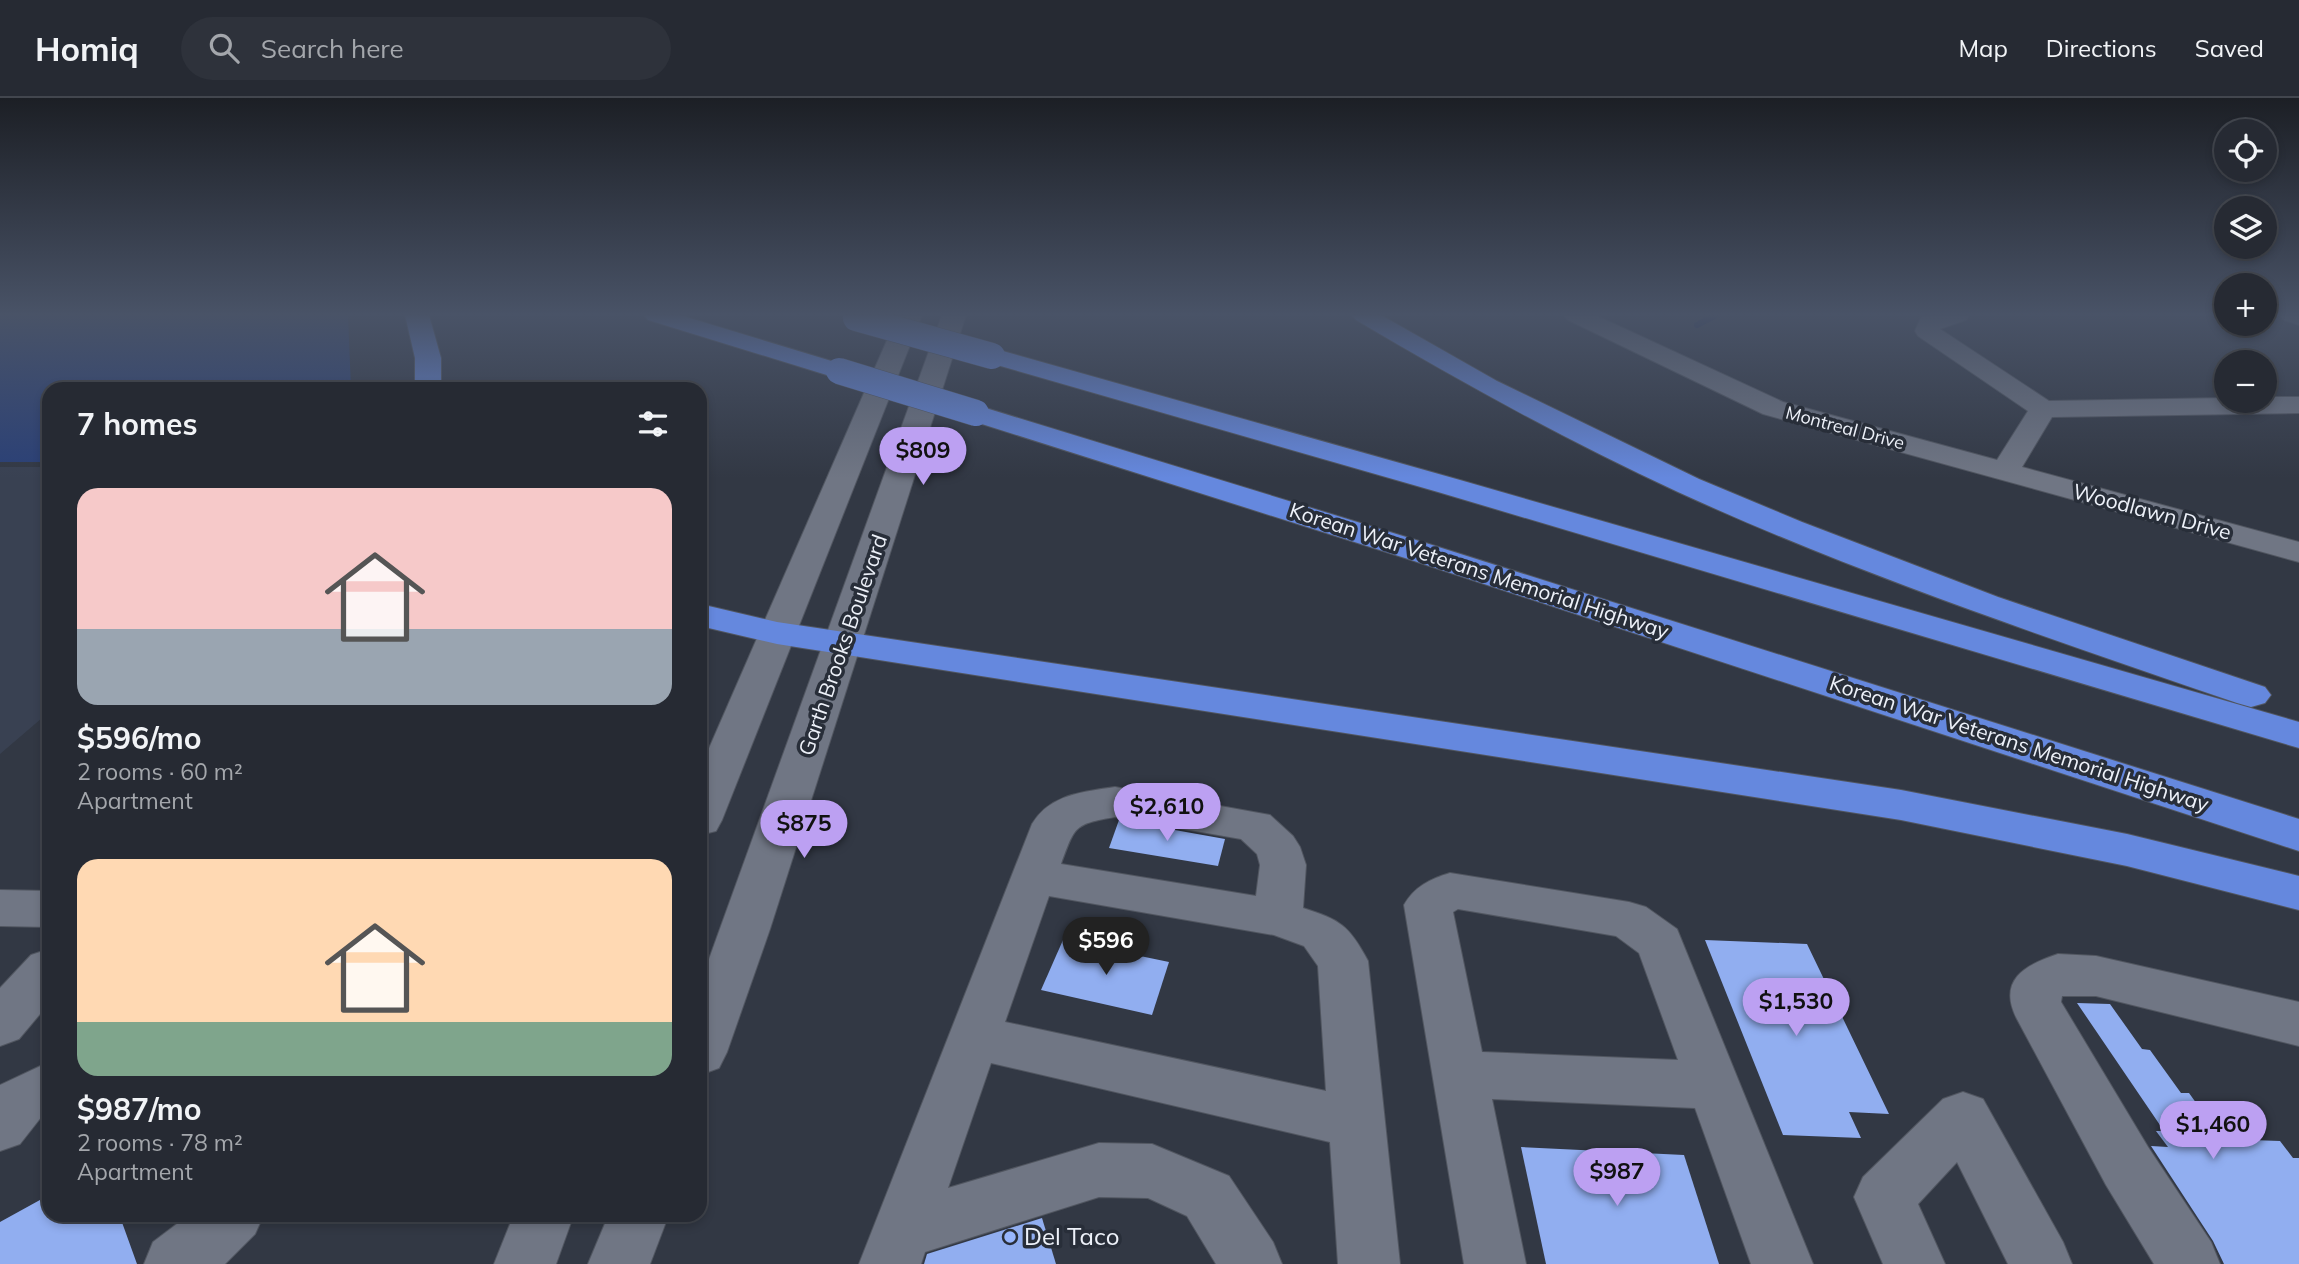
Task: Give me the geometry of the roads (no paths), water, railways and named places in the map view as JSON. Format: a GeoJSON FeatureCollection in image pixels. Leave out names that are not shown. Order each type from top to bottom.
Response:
{"type":"FeatureCollection","features":[{"type":"Feature","properties":{"kind":"highway","name":"Korean War Veterans Memorial Highway"},"geometry":{"type":"LineString","coordinates":[[834,369],[1443,559],[2299,835]]}},
{"type":"Feature","properties":{"kind":"highway"},"geometry":{"type":"LineString","coordinates":[[1039,369],[1449,486],[2299,735]]}},
{"type":"Feature","properties":{"kind":"highway"},"geometry":{"type":"LineString","coordinates":[[1458,369],[1488,387],[1688,485],[1791,529],[1986,604],[2299,712]]}},
{"type":"Feature","properties":{"kind":"highway"},"geometry":{"type":"LineString","coordinates":[[707,617],[777,633],[1901,805],[2127,849],[2299,893]]}},
{"type":"Feature","properties":{"kind":"street"},"geometry":{"type":"LineString","coordinates":[[707,803],[887,369]]}},
{"type":"Feature","properties":{"kind":"street","name":"Garth Brooks Boulevard"},"geometry":{"type":"LineString","coordinates":[[707,1033],[746,929],[936,369]]}},
{"type":"Feature","properties":{"kind":"street","name":"Montreal Drive"},"geometry":{"type":"LineString","coordinates":[[1691,369],[1773,408],[2005,471]]}},
{"type":"Feature","properties":{"kind":"street"},"geometry":{"type":"LineString","coordinates":[[1984,369],[2043,409],[2299,405]]}},
{"type":"Feature","properties":{"kind":"street"},"geometry":{"type":"LineString","coordinates":[[2005,471],[2043,409]]}},
{"type":"Feature","properties":{"kind":"street","name":"Woodlawn Drive"},"geometry":{"type":"LineString","coordinates":[[2005,471],[2299,552]]}},
{"type":"Feature","properties":{"kind":"street"},"geometry":{"type":"LineString","coordinates":[[896,1247],[1054,824],[1074,809],[1115,802],[1254,826],[1277,847],[1283,865],[1278,918]]}},
{"type":"Feature","properties":{"kind":"street"},"geometry":{"type":"LineString","coordinates":[[1033,876],[1278,918],[1321,933],[1343,961],[1369,1264]]}},
{"type":"Feature","properties":{"kind":"street"},"geometry":{"type":"LineString","coordinates":[[1495,1264],[1428,905],[1450,890],[1629,920],[1660,942],[1782,1264]]}},
{"type":"Feature","properties":{"kind":"street"},"geometry":{"type":"LineString","coordinates":[[0,908],[42,909]]}},
{"type":"Feature","properties":{"kind":"street"},"geometry":{"type":"LineString","coordinates":[[2189,1264],[2127,1166],[2035,1004],[2038,985],[2058,974],[2096,976],[2299,1024]]}},
{"type":"Feature","properties":{"kind":"street"},"geometry":{"type":"LineString","coordinates":[[973,1037],[1357,1123]]}},
{"type":"Feature","properties":{"kind":"street"},"geometry":{"type":"LineString","coordinates":[[1460,1074],[1714,1085]]}},
{"type":"Feature","properties":{"kind":"street"},"geometry":{"type":"LineString","coordinates":[[0,1126],[22,1099],[42,1089]]}},
{"type":"Feature","properties":{"kind":"street"},"geometry":{"type":"LineString","coordinates":[[1913,1264],[1884,1196],[1963,1117],[2041,1264]]}},
{"type":"Feature","properties":{"kind":"street"},"geometry":{"type":"LineString","coordinates":[[896,1247],[1099,1170],[1152,1171],[1208,1196],[1251,1264]]}},
{"type":"Feature","properties":{"kind":"street"},"geometry":{"type":"LineString","coordinates":[[174,1264],[199,1247],[226,1222]]}},
{"type":"Feature","properties":{"kind":"street"},"geometry":{"type":"LineString","coordinates":[[525,1264],[541,1222]]}},
{"type":"Feature","properties":{"kind":"street"},"geometry":{"type":"LineString","coordinates":[[619,1264],[636,1222]]}},
{"type":"Feature","properties":{"kind":"place","name":"Del Taco"},"geometry":{"type":"Point","coordinates":[1010,1237]}}]}
